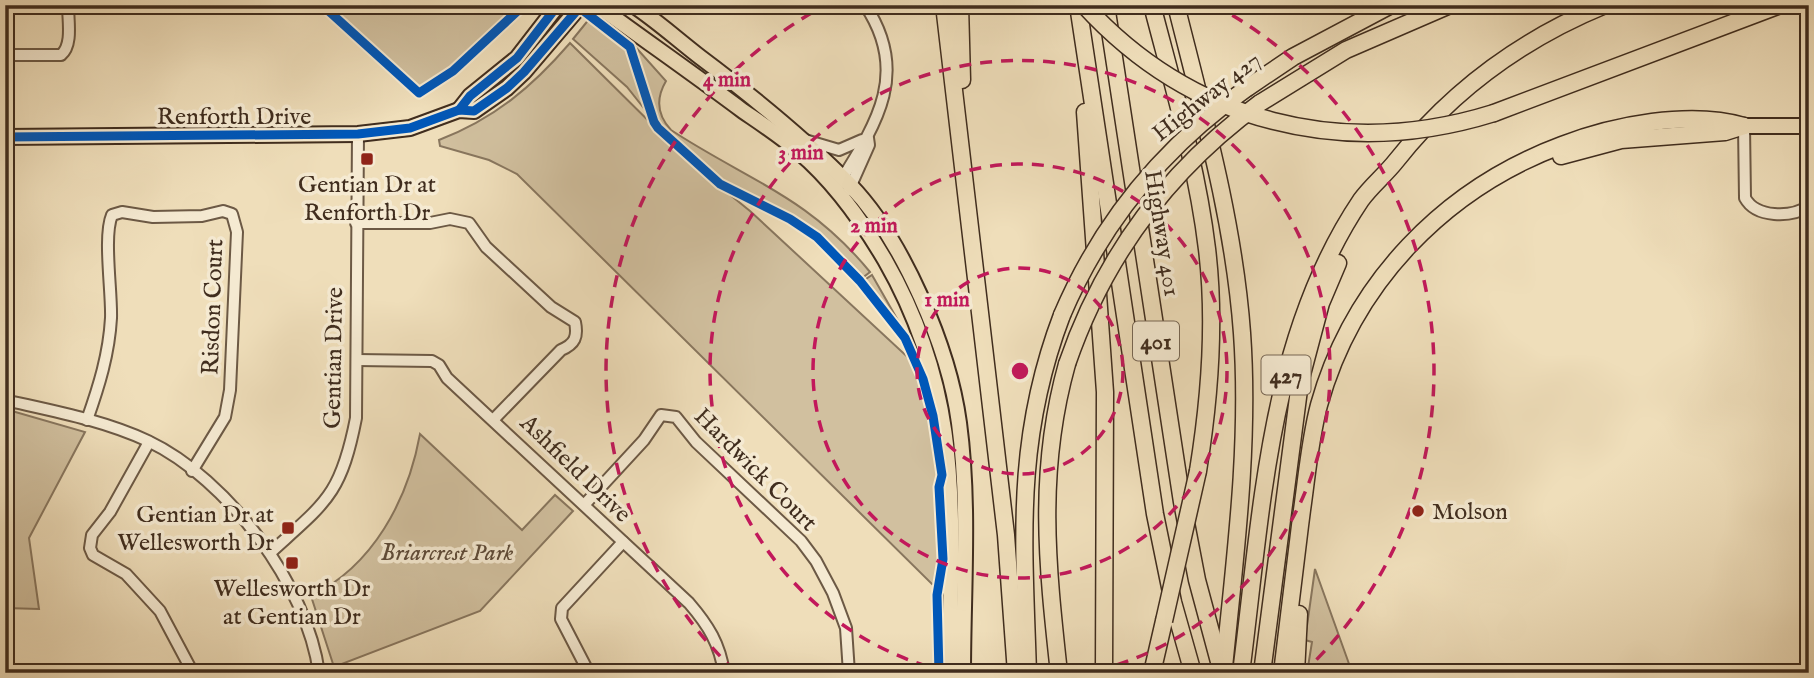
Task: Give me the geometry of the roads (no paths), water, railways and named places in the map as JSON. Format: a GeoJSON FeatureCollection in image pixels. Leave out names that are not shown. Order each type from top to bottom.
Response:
{"type":"FeatureCollection","features":[{"type":"Feature","properties":{"kind":"highway"},"geometry":{"type":"LineString","coordinates":[[944,5],[970,208],[1006,535],[1016,673]]}},
{"type":"Feature","properties":{"kind":"highway"},"geometry":{"type":"LineString","coordinates":[[960,5],[970,208]]}},
{"type":"Feature","properties":{"kind":"highway","name":"Highway 401"},"geometry":{"type":"LineString","coordinates":[[1106,5],[1182,502],[1197,580],[1223,673]]}},
{"type":"Feature","properties":{"kind":"highway"},"geometry":{"type":"LineString","coordinates":[[1152,5],[1195,174],[1207,249],[1211,319],[1210,374],[1198,471],[1153,673]]}},
{"type":"Feature","properties":{"kind":"highway"},"geometry":{"type":"LineString","coordinates":[[1176,5],[1225,210],[1239,301],[1243,424],[1223,673]]}},
{"type":"Feature","properties":{"kind":"highway","name":"Highway 427"},"geometry":{"type":"LineString","coordinates":[[1028,673],[1024,552],[1027,449],[1046,363],[1062,315],[1098,243],[1137,188],[1183,138],[1247,88],[1343,28],[1391,5]]}},
{"type":"Feature","properties":{"kind":"highway"},"geometry":{"type":"LineString","coordinates":[[1059,673],[1047,558],[1046,478],[1050,436],[1067,364],[1093,299],[1133,229],[1191,160],[1261,103],[1346,50],[1450,5]]}},
{"type":"Feature","properties":{"kind":"highway","name":"427"},"geometry":{"type":"LineString","coordinates":[[1241,673],[1272,440],[1291,354],[1316,286],[1337,242],[1362,199],[1424,126],[1476,78],[1525,44],[1605,5]]}},
{"type":"Feature","properties":{"kind":"highway"},"geometry":{"type":"LineString","coordinates":[[1081,10],[1172,79],[1237,110],[1282,124],[1329,132],[1401,133],[1448,126],[1494,113],[1780,5]]}},
{"type":"Feature","properties":{"kind":"highway"},"geometry":{"type":"LineString","coordinates":[[1081,10],[1105,392],[1104,673]]}},
{"type":"Feature","properties":{"kind":"highway","name":"Highway 401"},"geometry":{"type":"LineString","coordinates":[[1081,10],[1156,513],[1173,601],[1193,673]]}},
{"type":"Feature","properties":{"kind":"highway"},"geometry":{"type":"LineString","coordinates":[[1282,673],[1306,484],[1319,406],[1349,330],[1396,258],[1458,201],[1538,154],[1583,137],[1629,126],[1725,121],[1744,126]]}},
{"type":"Feature","properties":{"kind":"highway"},"geometry":{"type":"LineString","coordinates":[[1296,673],[1299,619],[1315,481],[1330,401],[1357,332],[1407,259],[1456,214],[1537,165],[1621,140],[1653,135],[1725,132],[1744,126]]}},
{"type":"Feature","properties":{"kind":"highway"},"geometry":{"type":"LineString","coordinates":[[1262,673],[1291,436],[1305,360],[1321,303],[1336,268],[1392,166]]}},
{"type":"Feature","properties":{"kind":"main road","name":"Renforth Drive"},"geometry":{"type":"LineString","coordinates":[[459,110],[470,96],[517,58],[558,5]]}},
{"type":"Feature","properties":{"kind":"main road","name":"Renforth Drive"},"geometry":{"type":"LineString","coordinates":[[5,137],[358,134],[410,128],[459,110],[474,111],[507,89],[581,5]]}},
{"type":"Feature","properties":{"kind":"main road"},"geometry":{"type":"LineString","coordinates":[[597,5],[676,51],[693,52],[799,138],[886,234],[914,284],[941,347],[957,409],[963,487],[963,673]]}},
{"type":"Feature","properties":{"kind":"main road"},"geometry":{"type":"LineString","coordinates":[[613,5],[676,51]]}},
{"type":"Feature","properties":{"kind":"main road"},"geometry":{"type":"LineString","coordinates":[[633,5],[644,10],[676,51],[709,85],[800,152],[843,188],[902,290],[922,334],[935,375],[950,472],[950,673]]}},
{"type":"Feature","properties":{"kind":"main road"},"geometry":{"type":"LineString","coordinates":[[1744,126],[1809,126]]}},
{"type":"Feature","properties":{"kind":"street"},"geometry":{"type":"LineString","coordinates":[[5,55],[61,55],[66,50],[68,41],[68,5]]}},
{"type":"Feature","properties":{"kind":"street"},"geometry":{"type":"LineString","coordinates":[[843,188],[860,144],[868,138],[876,122],[884,97],[886,50],[865,5]]}},
{"type":"Feature","properties":{"kind":"street"},"geometry":{"type":"LineString","coordinates":[[1744,126],[1745,198],[1749,206],[1758,212],[1792,213],[1809,206]]}},
{"type":"Feature","properties":{"kind":"street","name":"Gentian Drive"},"geometry":{"type":"LineString","coordinates":[[271,552],[326,501],[346,463],[356,418],[358,134]]}},
{"type":"Feature","properties":{"kind":"street"},"geometry":{"type":"LineString","coordinates":[[799,138],[839,150],[868,138]]}},
{"type":"Feature","properties":{"kind":"street","name":"Risdon Court"},"geometry":{"type":"LineString","coordinates":[[87,419],[110,343],[110,253],[107,238],[112,215],[122,212],[153,217],[202,216],[223,211],[232,214],[237,232],[230,390],[225,417],[192,471]]}},
{"type":"Feature","properties":{"kind":"street"},"geometry":{"type":"LineString","coordinates":[[356,223],[430,223],[450,219],[469,223],[486,247],[551,307],[575,323],[576,338],[573,344],[561,351],[494,419]]}},
{"type":"Feature","properties":{"kind":"street","name":"Ashfield Drive"},"geometry":{"type":"LineString","coordinates":[[357,360],[432,361],[689,603],[708,624],[719,648],[724,673]]}},
{"type":"Feature","properties":{"kind":"street"},"geometry":{"type":"LineString","coordinates":[[5,400],[87,419],[149,442],[192,471],[232,505],[271,552],[296,603],[317,659],[319,673]]}},
{"type":"Feature","properties":{"kind":"street","name":"Hardwick Court"},"geometry":{"type":"LineString","coordinates":[[585,504],[644,440],[661,415],[676,418],[696,442],[801,541],[816,561],[833,593],[846,628],[849,673]]}},
{"type":"Feature","properties":{"kind":"street"},"geometry":{"type":"LineString","coordinates":[[149,442],[110,512],[92,536],[90,548],[93,555],[126,574],[153,603],[180,643],[193,673]]}},
{"type":"Feature","properties":{"kind":"street"},"geometry":{"type":"LineString","coordinates":[[589,673],[561,618],[562,608],[623,542]]}},
{"type":"Feature","properties":{"kind":"street"},"geometry":{"type":"LineString","coordinates":[[5,671],[70,673]]}},
{"type":"Feature","properties":{"kind":"place","name":"Gentian Dr at Renforth Dr"},"geometry":{"type":"Point","coordinates":[367,159]}},
{"type":"Feature","properties":{"kind":"place","name":"Molson"},"geometry":{"type":"Point","coordinates":[1418,511]}},
{"type":"Feature","properties":{"kind":"place","name":"Gentian Dr at Wellesworth Dr"},"geometry":{"type":"Point","coordinates":[288,528]}},
{"type":"Feature","properties":{"kind":"place","name":"Wellesworth Dr at Gentian Dr"},"geometry":{"type":"Point","coordinates":[292,563]}},
{"type":"Feature","properties":{"kind":"park label","name":"Briarcrest Park"},"geometry":{"type":"Point","coordinates":[447,552]}}]}
